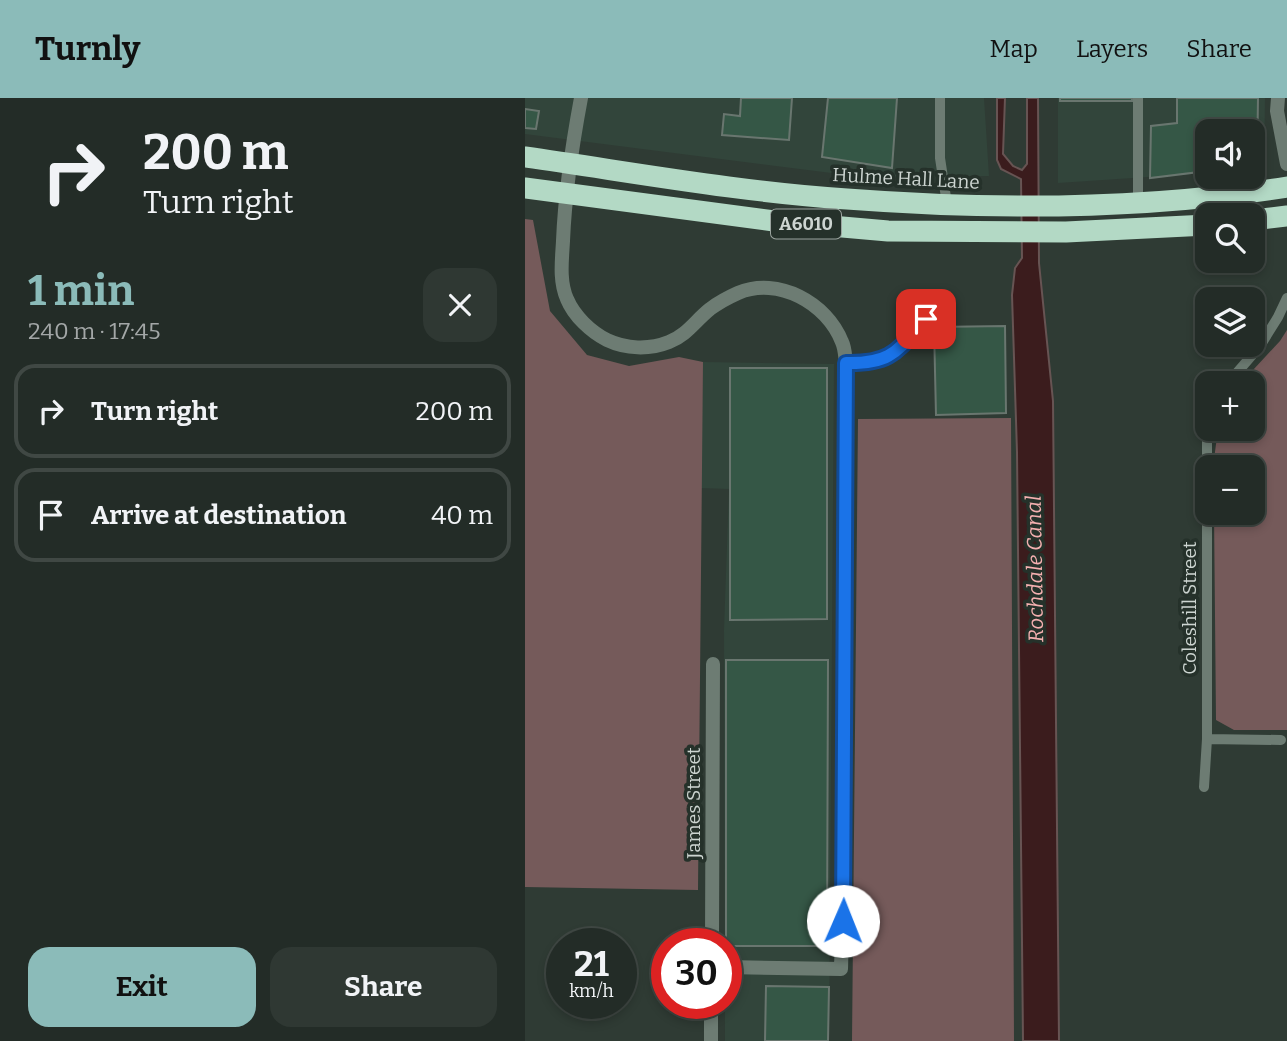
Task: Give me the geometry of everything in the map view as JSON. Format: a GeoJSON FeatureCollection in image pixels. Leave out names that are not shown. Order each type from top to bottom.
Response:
{"type":"FeatureCollection","features":[{"type":"Feature","properties":{"kind":"highway","name":"Hulme Hall Lane"},"geometry":{"type":"LineString","coordinates":[[525,157],[832,198],[947,204],[1065,205],[1138,202],[1287,187]]}},
{"type":"Feature","properties":{"kind":"highway","name":"A6010"},"geometry":{"type":"LineString","coordinates":[[525,188],[842,228],[941,233],[1066,232],[1195,226]]}},
{"type":"Feature","properties":{"kind":"highway"},"geometry":{"type":"LineString","coordinates":[[1265,219],[1287,216]]}},
{"type":"Feature","properties":{"kind":"street"},"geometry":{"type":"LineString","coordinates":[[581,98],[565,193],[562,273],[567,299],[582,321],[596,335],[615,344],[640,348],[666,343],[684,335],[710,309],[739,292],[765,288],[784,290],[820,308],[843,343],[846,363],[845,829],[841,969],[742,967]]}},
{"type":"Feature","properties":{"kind":"street"},"geometry":{"type":"LineString","coordinates":[[1278,98],[1277,111],[1287,164]]}},
{"type":"Feature","properties":{"kind":"street","name":"James Street"},"geometry":{"type":"LineString","coordinates":[[712,928],[713,664]]}},
{"type":"Feature","properties":{"kind":"street"},"geometry":{"type":"LineString","coordinates":[[711,1019],[711,1041]]}},
{"type":"Feature","properties":{"kind":"lane"},"geometry":{"type":"LineString","coordinates":[[940,98],[940,158],[947,204]]}},
{"type":"Feature","properties":{"kind":"lane"},"geometry":{"type":"LineString","coordinates":[[1138,98],[1138,202]]}},
{"type":"Feature","properties":{"kind":"lane"},"geometry":{"type":"LineString","coordinates":[[1238,371],[1260,346],[1279,317],[1287,298]]}},
{"type":"Feature","properties":{"kind":"lane"},"geometry":{"type":"LineString","coordinates":[[846,363],[881,360],[898,350],[926,319]]}},
{"type":"Feature","properties":{"kind":"lane","name":"Coleshill Street"},"geometry":{"type":"LineString","coordinates":[[1204,788],[1207,739],[1207,441]]}},
{"type":"Feature","properties":{"kind":"lane"},"geometry":{"type":"LineString","coordinates":[[1207,739],[1281,740]]}},
{"type":"Feature","properties":{"kind":"shaded area"},"geometry":{"type":"Polygon","coordinates":[[[525,98],[984,98],[989,176],[871,178],[525,134],[525,98]]]}},
{"type":"Feature","properties":{"kind":"shaded area"},"geometry":{"type":"Polygon","coordinates":[[[1058,98],[1265,98],[1265,119],[1195,119],[1195,174],[1058,183],[1058,98]]]}},
{"type":"Feature","properties":{"kind":"shaded area"},"geometry":{"type":"Polygon","coordinates":[[[525,219],[533,220],[550,311],[587,355],[629,366],[679,357],[703,362],[698,890],[525,887],[525,219]]]}},
{"type":"Feature","properties":{"kind":"shaded area"},"geometry":{"type":"Polygon","coordinates":[[[1287,330],[1287,730],[1234,730],[1216,720],[1214,525],[1265,525],[1265,455],[1215,455],[1216,441],[1265,441],[1265,371],[1252,371],[1287,330]]]}},
{"type":"Feature","properties":{"kind":"shaded area"},"geometry":{"type":"Polygon","coordinates":[[[703,362],[834,364],[829,1041],[725,1041],[725,1019],[742,1019],[742,928],[725,928],[724,630],[729,489],[700,488],[703,362]]]}},
{"type":"Feature","properties":{"kind":"shaded area"},"geometry":{"type":"Polygon","coordinates":[[[1011,418],[1014,1041],[852,1041],[858,419],[1011,418]]]}},
{"type":"Feature","properties":{"kind":"water","name":"Rochdale Canal"},"geometry":{"type":"Polygon","coordinates":[[[997,98],[1005,98],[1003,154],[1013,166],[1022,170],[1027,164],[1027,98],[1038,98],[1039,263],[1053,401],[1059,1041],[1023,1041],[1017,452],[1012,295],[1015,268],[1022,258],[1021,179],[1001,169],[997,160],[997,98]]]}},
{"type":"Feature","properties":{"kind":"building"},"geometry":{"type":"Polygon","coordinates":[[[741,98],[792,98],[789,140],[722,135],[724,114],[740,116],[741,98]]]}},
{"type":"Feature","properties":{"kind":"building"},"geometry":{"type":"Polygon","coordinates":[[[828,98],[897,98],[892,168],[822,157],[828,98]]]}},
{"type":"Feature","properties":{"kind":"building"},"geometry":{"type":"Polygon","coordinates":[[[1060,98],[1132,98],[1132,101],[1060,101],[1060,98]]]}},
{"type":"Feature","properties":{"kind":"building"},"geometry":{"type":"Polygon","coordinates":[[[1177,98],[1258,98],[1258,119],[1195,119],[1195,172],[1150,178],[1151,126],[1177,123],[1177,98]]]}},
{"type":"Feature","properties":{"kind":"building"},"geometry":{"type":"Polygon","coordinates":[[[525,109],[539,111],[536,129],[525,128],[525,109]]]}},
{"type":"Feature","properties":{"kind":"building"},"geometry":{"type":"Polygon","coordinates":[[[1005,326],[1006,413],[936,415],[934,327],[1005,326]]]}},
{"type":"Feature","properties":{"kind":"building"},"geometry":{"type":"Polygon","coordinates":[[[730,368],[827,368],[827,619],[730,620],[730,368]]]}},
{"type":"Feature","properties":{"kind":"building"},"geometry":{"type":"Polygon","coordinates":[[[726,660],[828,660],[827,946],[742,946],[742,928],[726,928],[726,660]]]}},
{"type":"Feature","properties":{"kind":"building"},"geometry":{"type":"Polygon","coordinates":[[[766,986],[829,987],[828,1041],[765,1041],[766,986]]]}},
{"type":"Feature","properties":{"kind":"route"},"geometry":{"type":"LineString","coordinates":[[843,921],[846,363],[881,360],[898,350],[926,319]]}}]}
